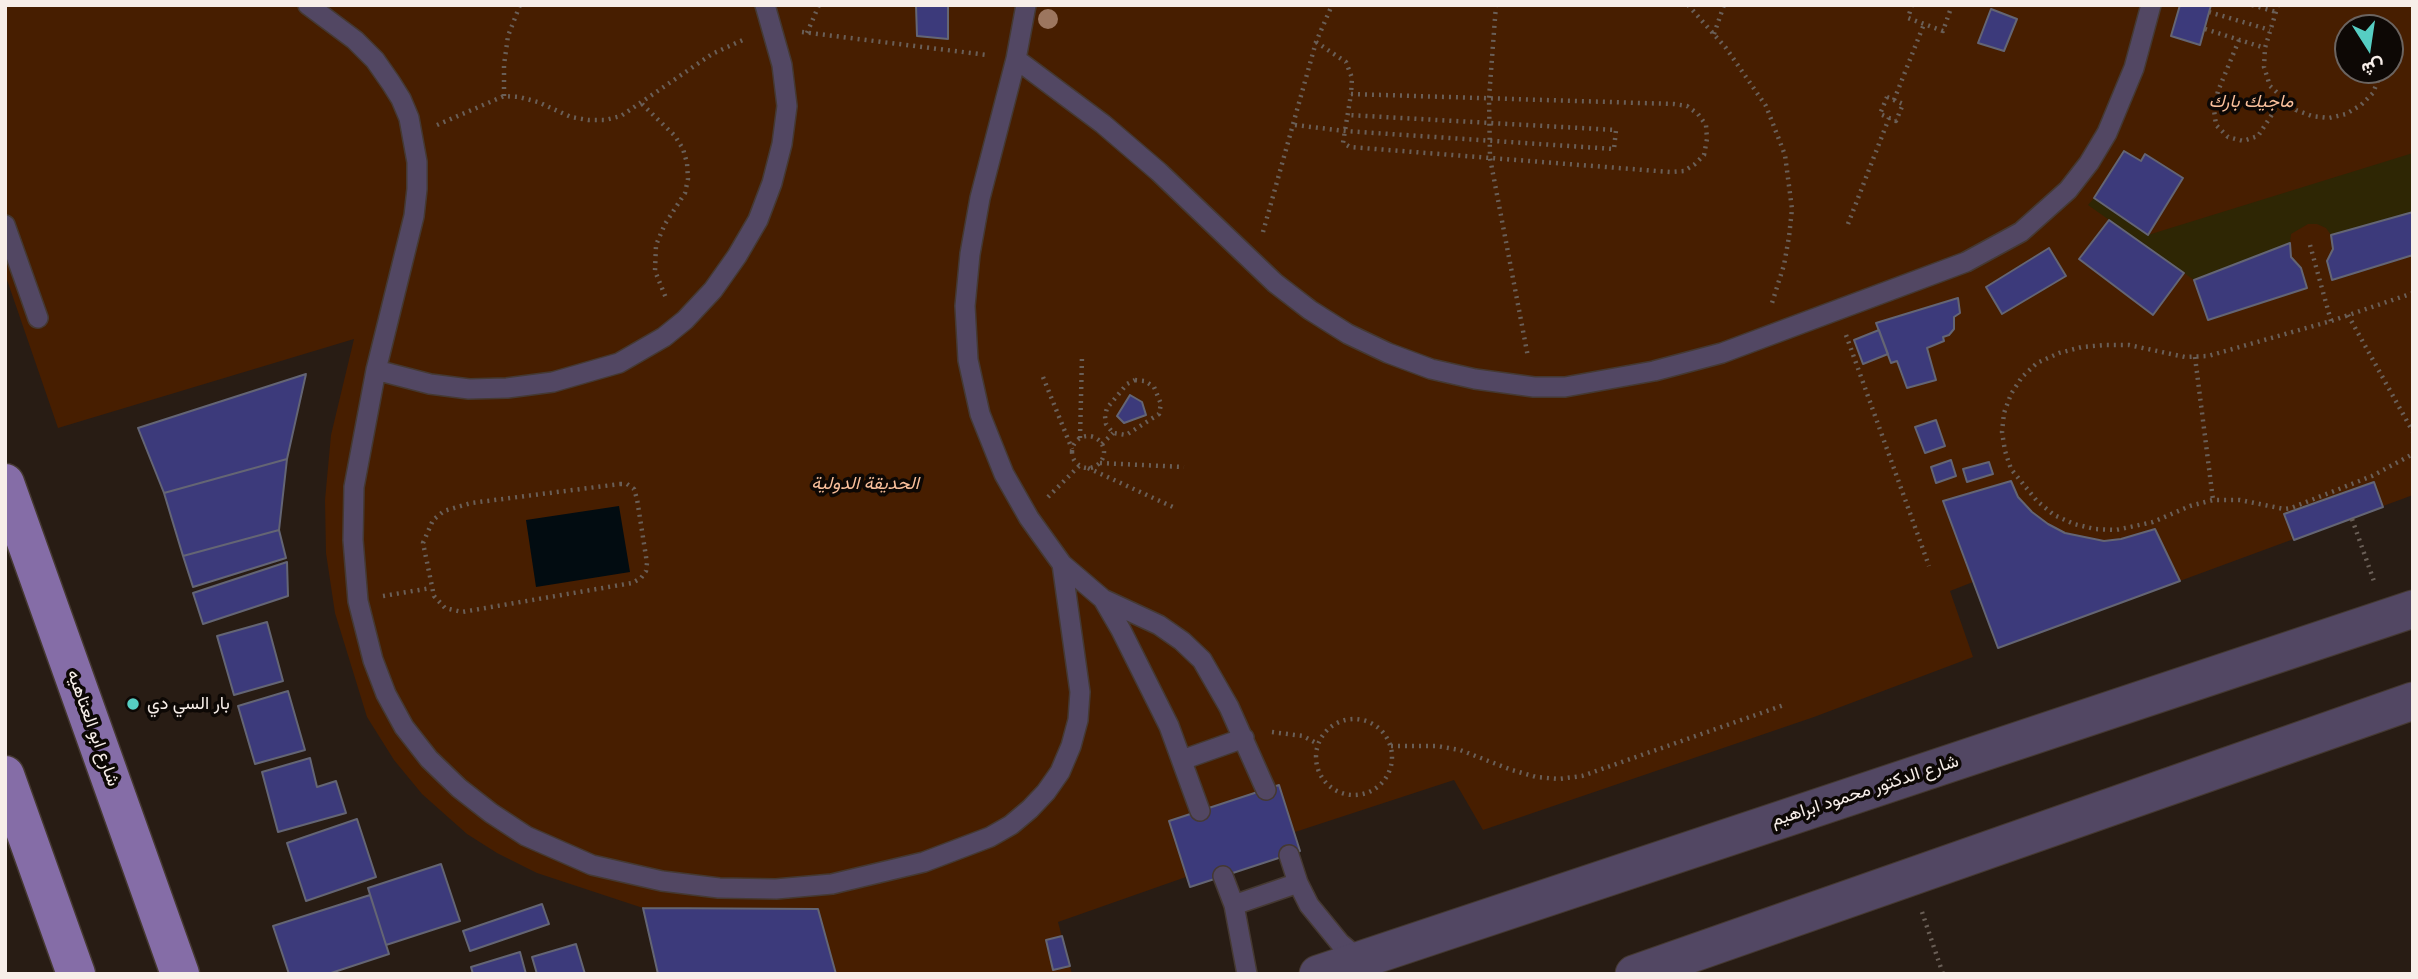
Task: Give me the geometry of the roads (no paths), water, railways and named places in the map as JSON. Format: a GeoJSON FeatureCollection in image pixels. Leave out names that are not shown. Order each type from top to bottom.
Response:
{"type":"FeatureCollection","features":[{"type":"Feature","properties":{"kind":"main road","name":"شارع ابو العتاهيه"},"geometry":{"type":"LineString","coordinates":[[5,483],[180,974]]}},
{"type":"Feature","properties":{"kind":"main road"},"geometry":{"type":"LineString","coordinates":[[5,775],[76,974]]}},
{"type":"Feature","properties":{"kind":"street","name":"شارع الدكتور محمود ابراهيم"},"geometry":{"type":"LineString","coordinates":[[1318,974],[2400,613]]}},
{"type":"Feature","properties":{"kind":"street"},"geometry":{"type":"LineString","coordinates":[[1634,974],[2413,701]]}},
{"type":"Feature","properties":{"kind":"lane"},"geometry":{"type":"LineString","coordinates":[[308,5],[355,40],[375,60],[401,99],[417,162],[414,216],[376,370],[354,487],[358,601],[373,660],[386,694],[404,727],[429,759],[459,788],[491,813],[526,836],[592,865],[626,875],[719,888],[776,889],[832,884],[924,862],[1001,831],[1030,809],[1046,792],[1060,772],[1071,746],[1079,706],[1077,665],[1062,564]]}},
{"type":"Feature","properties":{"kind":"lane"},"geometry":{"type":"LineString","coordinates":[[376,370],[430,384],[469,389],[507,388],[552,382],[619,363],[653,344],[685,320],[713,290],[758,220],[772,183],[782,144],[787,106],[782,65],[765,5]]}},
{"type":"Feature","properties":{"kind":"lane"},"geometry":{"type":"LineString","coordinates":[[1026,5],[1016,59],[980,198],[970,254],[965,306],[968,360],[980,414],[1004,474],[1028,518],[1062,564],[1103,599],[1159,625],[1182,641],[1202,660],[1229,707],[1266,790]]}},
{"type":"Feature","properties":{"kind":"lane"},"geometry":{"type":"LineString","coordinates":[[1016,59],[1103,124],[1159,172],[1275,283],[1348,334],[1431,369],[1475,379],[1534,387],[1566,387],[1654,371],[1759,341],[1966,262],[2021,232],[2068,190],[2107,133],[2134,68],[2151,5]]}},
{"type":"Feature","properties":{"kind":"lane"},"geometry":{"type":"LineString","coordinates":[[5,225],[38,318]]}},
{"type":"Feature","properties":{"kind":"lane"},"geometry":{"type":"LineString","coordinates":[[1103,599],[1154,693],[1200,811]]}},
{"type":"Feature","properties":{"kind":"lane"},"geometry":{"type":"LineString","coordinates":[[1182,760],[1244,738]]}},
{"type":"Feature","properties":{"kind":"lane"},"geometry":{"type":"LineString","coordinates":[[1289,855],[1298,883],[1323,925],[1359,959]]}},
{"type":"Feature","properties":{"kind":"lane"},"geometry":{"type":"LineString","coordinates":[[1223,876],[1234,905],[1247,974]]}},
{"type":"Feature","properties":{"kind":"lane"},"geometry":{"type":"LineString","coordinates":[[1234,905],[1298,883]]}},
{"type":"Feature","properties":{"kind":"place","name":"بار السي دي"},"geometry":{"type":"Point","coordinates":[133,704]}},
{"type":"Feature","properties":{"kind":"park label","name":"ماجيك بارك"},"geometry":{"type":"Point","coordinates":[2251,102]}},
{"type":"Feature","properties":{"kind":"park label","name":"الحديقة الدولية"},"geometry":{"type":"Point","coordinates":[865,484]}}]}
